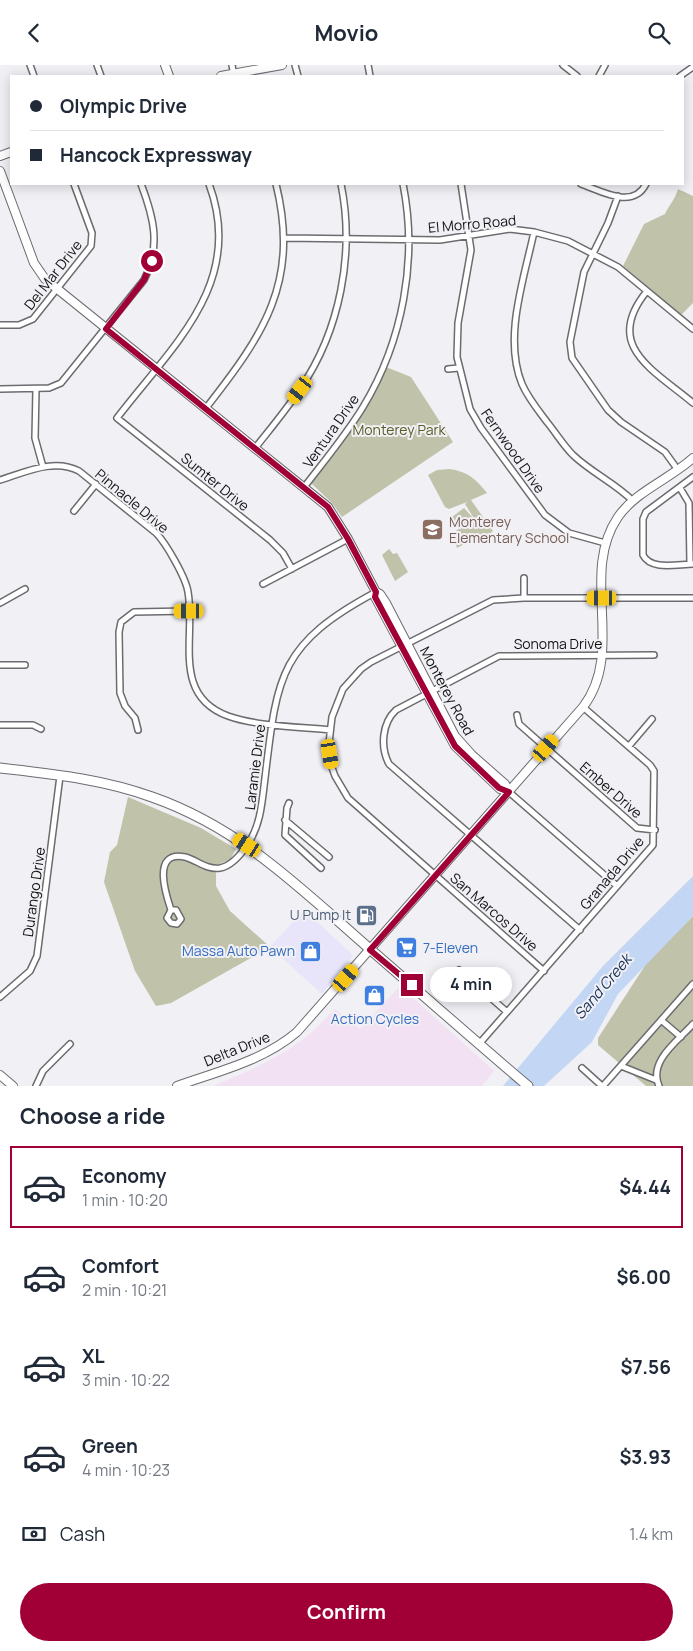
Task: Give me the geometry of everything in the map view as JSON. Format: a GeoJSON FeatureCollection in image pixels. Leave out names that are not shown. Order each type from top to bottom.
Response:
{"type":"FeatureCollection","features":[{"type":"Feature","properties":{"kind":"main road"},"geometry":{"type":"LineString","coordinates":[[0,768],[108,783],[153,797],[203,819],[247,845],[283,873],[528,1086]]}},
{"type":"Feature","properties":{"kind":"street"},"geometry":{"type":"LineString","coordinates":[[232,65],[234,75],[282,65]]}},
{"type":"Feature","properties":{"kind":"street"},"geometry":{"type":"LineString","coordinates":[[563,65],[570,75]]}},
{"type":"Feature","properties":{"kind":"street"},"geometry":{"type":"LineString","coordinates":[[681,75],[693,67]]}},
{"type":"Feature","properties":{"kind":"street","name":"Monterey Road"},"geometry":{"type":"LineString","coordinates":[[0,171],[34,263],[42,275],[56,289],[305,486],[328,507],[348,539],[376,592],[380,594],[429,693],[462,745],[505,784],[509,792],[617,886]]}},
{"type":"Feature","properties":{"kind":"street","name":"Del Mar Drive"},"geometry":{"type":"LineString","coordinates":[[0,325],[27,323],[37,315],[91,246],[93,240],[92,233],[74,185]]}},
{"type":"Feature","properties":{"kind":"street"},"geometry":{"type":"LineString","coordinates":[[0,389],[49,389],[62,383],[144,280],[152,261],[155,229],[142,185]]}},
{"type":"Feature","properties":{"kind":"street"},"geometry":{"type":"LineString","coordinates":[[156,367],[199,311],[213,280],[219,249],[219,221],[209,185]]}},
{"type":"Feature","properties":{"kind":"street"},"geometry":{"type":"LineString","coordinates":[[206,408],[246,357],[268,318],[278,284],[284,238],[276,185]]}},
{"type":"Feature","properties":{"kind":"street"},"geometry":{"type":"LineString","coordinates":[[256,447],[300,390],[322,349],[338,300],[344,268],[346,239],[341,185]]}},
{"type":"Feature","properties":{"kind":"street","name":"Ventura Drive"},"geometry":{"type":"LineString","coordinates":[[305,486],[350,428],[364,405],[384,364],[402,308],[409,239],[408,209],[403,185]]}},
{"type":"Feature","properties":{"kind":"street","name":"Fernwood Drive"},"geometry":{"type":"LineString","coordinates":[[461,185],[470,236],[471,257],[457,334],[458,368],[466,399],[474,418],[545,515],[570,533],[605,543]]}},
{"type":"Feature","properties":{"kind":"street"},"geometry":{"type":"LineString","coordinates":[[584,185],[618,196],[632,197],[639,194],[645,185]]}},
{"type":"Feature","properties":{"kind":"street"},"geometry":{"type":"LineString","coordinates":[[618,196],[613,213],[581,281],[570,342],[572,358],[608,410],[621,422],[658,447],[678,470]]}},
{"type":"Feature","properties":{"kind":"street","name":"El Morro Road"},"geometry":{"type":"LineString","coordinates":[[284,238],[440,240],[510,229],[534,232],[568,241],[593,252],[618,267],[693,329]]}},
{"type":"Feature","properties":{"kind":"street"},"geometry":{"type":"LineString","coordinates":[[534,232],[514,341],[515,360],[522,383],[534,405],[572,454],[596,474],[617,486],[633,501]]}},
{"type":"Feature","properties":{"kind":"street"},"geometry":{"type":"LineString","coordinates":[[647,291],[637,305],[631,322],[629,333],[632,348],[641,359],[693,403]]}},
{"type":"Feature","properties":{"kind":"street","name":"Sumter Drive"},"geometry":{"type":"LineString","coordinates":[[156,367],[117,418],[270,540],[283,553],[292,569]]}},
{"type":"Feature","properties":{"kind":"street"},"geometry":{"type":"LineString","coordinates":[[448,369],[458,368]]}},
{"type":"Feature","properties":{"kind":"street"},"geometry":{"type":"LineString","coordinates":[[36,389],[35,438],[43,467]]}},
{"type":"Feature","properties":{"kind":"street","name":"Delta Drive"},"geometry":{"type":"LineString","coordinates":[[177,1086],[260,1057],[281,1045],[303,1026],[583,707],[597,684],[602,655],[602,557],[605,543],[619,516],[633,501],[693,458]]}},
{"type":"Feature","properties":{"kind":"street","name":"Pinnacle Drive"},"geometry":{"type":"LineString","coordinates":[[0,479],[43,467],[59,465],[72,467],[96,484],[160,537],[188,588],[190,667],[199,694],[206,702],[223,714],[271,724],[330,730]]}},
{"type":"Feature","properties":{"kind":"street"},"geometry":{"type":"LineString","coordinates":[[680,488],[689,503],[692,564],[655,565],[646,560],[643,555],[643,519],[646,512],[693,477]]}},
{"type":"Feature","properties":{"kind":"street"},"geometry":{"type":"LineString","coordinates":[[74,511],[96,484]]}},
{"type":"Feature","properties":{"kind":"street"},"geometry":{"type":"LineString","coordinates":[[262,584],[348,539]]}},
{"type":"Feature","properties":{"kind":"street"},"geometry":{"type":"LineString","coordinates":[[524,578],[524,598]]}},
{"type":"Feature","properties":{"kind":"street"},"geometry":{"type":"LineString","coordinates":[[0,603],[25,589]]}},
{"type":"Feature","properties":{"kind":"street","name":"Laramie Drive"},"geometry":{"type":"LineString","coordinates":[[171,910],[162,881],[164,867],[171,859],[184,857],[202,866],[221,868],[233,862],[247,845],[259,821],[275,701],[283,677],[304,642],[335,615],[376,592]]}},
{"type":"Feature","properties":{"kind":"street","name":"San Marcos Drive"},"geometry":{"type":"LineString","coordinates":[[544,971],[348,798],[334,776],[331,765],[330,730],[338,699],[350,680],[371,662],[486,603],[502,598],[693,598]]}},
{"type":"Feature","properties":{"kind":"street"},"geometry":{"type":"LineString","coordinates":[[138,730],[135,718],[125,707],[120,693],[119,632],[122,622],[134,612],[189,611]]}},
{"type":"Feature","properties":{"kind":"street","name":"Sonoma Drive"},"geometry":{"type":"LineString","coordinates":[[580,930],[389,763],[384,752],[387,724],[392,713],[499,657],[654,655]]}},
{"type":"Feature","properties":{"kind":"street"},"geometry":{"type":"LineString","coordinates":[[0,665],[25,665]]}},
{"type":"Feature","properties":{"kind":"street","name":"Granada Drive"},"geometry":{"type":"LineString","coordinates":[[479,1044],[653,845],[655,830],[654,771],[629,746],[583,707]]}},
{"type":"Feature","properties":{"kind":"street","name":"Ember Drive"},"geometry":{"type":"LineString","coordinates":[[517,715],[519,724],[637,828],[655,830]]}},
{"type":"Feature","properties":{"kind":"street"},"geometry":{"type":"LineString","coordinates":[[629,746],[652,719]]}},
{"type":"Feature","properties":{"kind":"street"},"geometry":{"type":"LineString","coordinates":[[0,725],[33,725],[41,729]]}},
{"type":"Feature","properties":{"kind":"street","name":"Durango Drive"},"geometry":{"type":"LineString","coordinates":[[0,997],[30,971],[37,956],[60,775]]}},
{"type":"Feature","properties":{"kind":"street"},"geometry":{"type":"LineString","coordinates":[[289,803],[285,820],[285,835],[321,867]]}},
{"type":"Feature","properties":{"kind":"street"},"geometry":{"type":"LineString","coordinates":[[285,820],[329,857]]}},
{"type":"Feature","properties":{"kind":"street"},"geometry":{"type":"LineString","coordinates":[[459,969],[507,1012]]}},
{"type":"Feature","properties":{"kind":"street"},"geometry":{"type":"LineString","coordinates":[[582,1068],[603,1086],[693,984]]}},
{"type":"Feature","properties":{"kind":"street"},"geometry":{"type":"LineString","coordinates":[[660,1020],[681,1037]]}},
{"type":"Feature","properties":{"kind":"street"},"geometry":{"type":"LineString","coordinates":[[659,1086],[656,1080],[657,1063],[693,1024]]}},
{"type":"Feature","properties":{"kind":"street"},"geometry":{"type":"LineString","coordinates":[[36,1086],[43,1071],[70,1044]]}},
{"type":"Feature","properties":{"kind":"street"},"geometry":{"type":"LineString","coordinates":[[621,1066],[656,1080]]}},
{"type":"Feature","properties":{"kind":"street"},"geometry":{"type":"LineString","coordinates":[[0,1075],[14,1086]]}},
{"type":"Feature","properties":{"kind":"shaded area","name":"Massa Auto Pawn"},"geometry":{"type":"Polygon","coordinates":[[[304,910],[353,955],[322,994],[270,947],[304,910]]]}},
{"type":"Feature","properties":{"kind":"shaded area"},"geometry":{"type":"Polygon","coordinates":[[[400,986],[494,1071],[482,1086],[214,1086],[255,1068],[288,1050],[310,1034],[335,1009],[360,1029],[400,986]]]}},
{"type":"Feature","properties":{"kind":"green space"},"geometry":{"type":"Polygon","coordinates":[[[678,189],[693,196],[693,303],[681,315],[623,266],[644,224],[665,214],[678,189]]]}},
{"type":"Feature","properties":{"kind":"green space","name":"Monterey Park"},"geometry":{"type":"Polygon","coordinates":[[[386,367],[411,377],[453,442],[342,517],[332,503],[312,484],[312,481],[356,425],[386,367]]]}},
{"type":"Feature","properties":{"kind":"green space"},"geometry":{"type":"Polygon","coordinates":[[[449,469],[471,477],[487,493],[471,500],[493,531],[487,536],[483,534],[457,548],[452,534],[460,528],[452,517],[464,508],[475,520],[465,504],[467,502],[449,509],[445,507],[428,475],[437,470],[449,469]]]}},
{"type":"Feature","properties":{"kind":"green space"},"geometry":{"type":"Polygon","coordinates":[[[389,549],[393,554],[397,553],[408,572],[395,581],[382,555],[389,549]]]}},
{"type":"Feature","properties":{"kind":"green space"},"geometry":{"type":"Polygon","coordinates":[[[128,797],[201,828],[236,849],[230,860],[216,865],[216,886],[230,911],[270,947],[171,1003],[156,1006],[135,971],[104,882],[110,852],[117,845],[128,797]]]}},
{"type":"Feature","properties":{"kind":"green space"},"geometry":{"type":"Polygon","coordinates":[[[693,916],[693,1086],[646,1086],[598,1045],[598,1038],[648,961],[693,916]]]}},
{"type":"Feature","properties":{"kind":"water","name":"Sand Creek"},"geometry":{"type":"Polygon","coordinates":[[[693,876],[693,916],[618,994],[592,1042],[544,1086],[503,1086],[603,966],[693,876]]]}},
{"type":"Feature","properties":{"kind":"place","name":"Monterey Elementary School"},"geometry":{"type":"Point","coordinates":[433,530]}},
{"type":"Feature","properties":{"kind":"place","name":"U Pump It"},"geometry":{"type":"Point","coordinates":[367,915]}},
{"type":"Feature","properties":{"kind":"place","name":"7-Eleven"},"geometry":{"type":"Point","coordinates":[407,948]}},
{"type":"Feature","properties":{"kind":"place","name":"Massa Auto Pawn"},"geometry":{"type":"Point","coordinates":[311,951]}},
{"type":"Feature","properties":{"kind":"place","name":"Action Cycles"},"geometry":{"type":"Point","coordinates":[375,996]}},
{"type":"Feature","properties":{"kind":"route"},"geometry":{"type":"LineString","coordinates":[[152,261],[144,280],[106,329],[305,486],[328,507],[337,519],[376,592],[375,597],[450,739],[462,754],[500,789],[509,792],[370,950],[412,985]]}}]}
